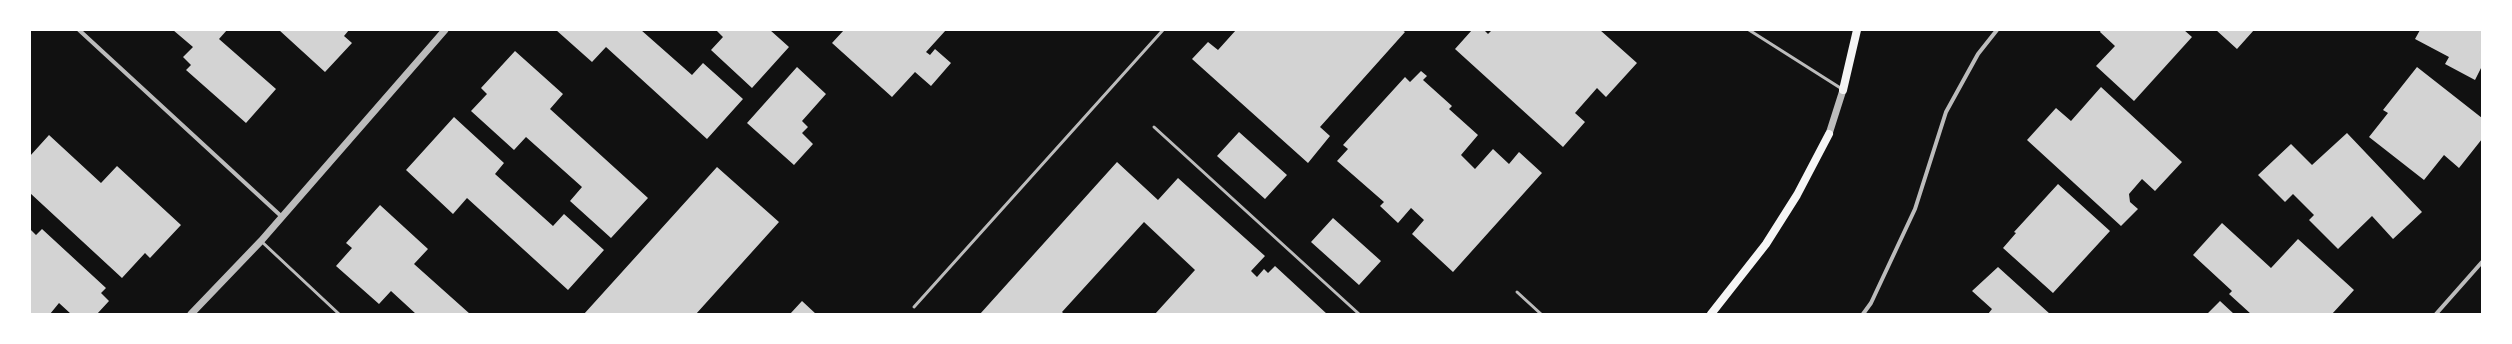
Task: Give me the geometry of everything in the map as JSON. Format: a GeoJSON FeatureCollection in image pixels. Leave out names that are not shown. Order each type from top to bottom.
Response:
{"type":"FeatureCollection","features":[{"type":"Feature","properties":{"kind":"main road"},"geometry":{"type":"LineString","coordinates":[[1843,90],[1857,30]]}},
{"type":"Feature","properties":{"kind":"main road"},"geometry":{"type":"LineString","coordinates":[[1712,314],[1766,244],[1797,194],[1829,134]]}},
{"type":"Feature","properties":{"kind":"street"},"geometry":{"type":"LineString","coordinates":[[79,30],[281,216]]}},
{"type":"Feature","properties":{"kind":"street"},"geometry":{"type":"LineString","coordinates":[[191,314],[261,241],[281,216],[445,30]]}},
{"type":"Feature","properties":{"kind":"street"},"geometry":{"type":"LineString","coordinates":[[1863,314],[1871,303],[1915,209],[1946,112],[1978,54],[1996,30]]}},
{"type":"Feature","properties":{"kind":"street"},"geometry":{"type":"LineString","coordinates":[[1829,134],[1843,90]]}},
{"type":"Feature","properties":{"kind":"street"},"geometry":{"type":"LineString","coordinates":[[2436,314],[2482,262]]}},
{"type":"Feature","properties":{"kind":"lane"},"geometry":{"type":"LineString","coordinates":[[914,307],[1163,30]]}},
{"type":"Feature","properties":{"kind":"lane"},"geometry":{"type":"LineString","coordinates":[[1749,30],[1843,90]]}},
{"type":"Feature","properties":{"kind":"lane"},"geometry":{"type":"LineString","coordinates":[[1154,127],[1359,314]]}},
{"type":"Feature","properties":{"kind":"lane"},"geometry":{"type":"LineString","coordinates":[[261,241],[339,314]]}},
{"type":"Feature","properties":{"kind":"lane"},"geometry":{"type":"LineString","coordinates":[[1517,292],[1541,314]]}},
{"type":"Feature","properties":{"kind":"building"},"geometry":{"type":"Polygon","coordinates":[[[173,30],[227,30],[219,39],[276,89],[246,123],[186,70],[191,65],[183,57],[193,47],[173,30]]]}},
{"type":"Feature","properties":{"kind":"building"},"geometry":{"type":"Polygon","coordinates":[[[279,30],[349,30],[344,36],[352,43],[325,72],[279,30]]]}},
{"type":"Feature","properties":{"kind":"building"},"geometry":{"type":"Polygon","coordinates":[[[556,30],[641,30],[692,75],[703,63],[743,99],[707,139],[606,47],[592,62],[556,30]]]}},
{"type":"Feature","properties":{"kind":"building"},"geometry":{"type":"Polygon","coordinates":[[[716,30],[770,30],[789,47],[752,88],[711,50],[723,37],[716,30]]]}},
{"type":"Feature","properties":{"kind":"building"},"geometry":{"type":"Polygon","coordinates":[[[844,30],[946,30],[926,52],[930,55],[935,49],[951,63],[931,86],[915,72],[892,97],[832,43],[844,30]]]}},
{"type":"Feature","properties":{"kind":"building"},"geometry":{"type":"Polygon","coordinates":[[[1236,30],[1402,30],[1405,32],[1320,127],[1330,136],[1308,163],[1192,59],[1208,42],[1218,50],[1236,30]]]}},
{"type":"Feature","properties":{"kind":"building"},"geometry":{"type":"Polygon","coordinates":[[[1472,30],[1484,30],[1488,34],[1492,30],[1600,30],[1637,63],[1606,97],[1597,88],[1575,113],[1585,122],[1563,147],[1455,49],[1472,30]]]}},
{"type":"Feature","properties":{"kind":"building"},"geometry":{"type":"Polygon","coordinates":[[[2101,30],[2184,30],[2192,37],[2134,101],[2096,66],[2115,46],[2100,32],[2101,30]]]}},
{"type":"Feature","properties":{"kind":"building"},"geometry":{"type":"Polygon","coordinates":[[[2216,30],[2254,30],[2237,49],[2216,30]]]}},
{"type":"Feature","properties":{"kind":"building"},"geometry":{"type":"Polygon","coordinates":[[[2420,30],[2482,30],[2482,66],[2475,80],[2445,64],[2449,57],[2415,39],[2420,30]]]}},
{"type":"Feature","properties":{"kind":"building"},"geometry":{"type":"Polygon","coordinates":[[[515,51],[563,94],[550,109],[648,198],[611,238],[570,201],[582,187],[526,137],[514,150],[471,111],[487,94],[481,88],[515,51]]]}},
{"type":"Feature","properties":{"kind":"building"},"geometry":{"type":"Polygon","coordinates":[[[797,67],[826,94],[802,121],[808,127],[802,133],[813,144],[794,165],[747,123],[797,67]]]}},
{"type":"Feature","properties":{"kind":"building"},"geometry":{"type":"Polygon","coordinates":[[[2417,67],[2482,118],[2482,139],[2459,168],[2444,155],[2424,180],[2369,137],[2388,113],[2383,110],[2417,67]]]}},
{"type":"Feature","properties":{"kind":"building"},"geometry":{"type":"Polygon","coordinates":[[[1421,71],[1427,76],[1423,80],[1452,106],[1449,109],[1478,135],[1461,155],[1475,169],[1493,149],[1509,164],[1519,152],[1542,173],[1453,272],[1412,234],[1424,220],[1411,208],[1398,223],[1380,206],[1384,202],[1337,161],[1348,149],[1343,145],[1405,77],[1410,82],[1421,71]]]}},
{"type":"Feature","properties":{"kind":"building"},"geometry":{"type":"Polygon","coordinates":[[[2101,87],[2182,162],[2155,191],[2142,179],[2129,194],[2130,202],[2138,209],[2121,226],[2027,140],[2056,108],[2071,121],[2101,87]]]}},
{"type":"Feature","properties":{"kind":"building"},"geometry":{"type":"Polygon","coordinates":[[[454,117],[504,163],[495,174],[553,226],[564,214],[604,250],[568,290],[467,198],[453,214],[406,170],[454,117]]]}},
{"type":"Feature","properties":{"kind":"building"},"geometry":{"type":"Polygon","coordinates":[[[1239,132],[1287,175],[1265,199],[1217,156],[1239,132]]]}},
{"type":"Feature","properties":{"kind":"building"},"geometry":{"type":"Polygon","coordinates":[[[2347,133],[2422,212],[2393,239],[2372,216],[2338,249],[2309,220],[2314,215],[2293,194],[2285,202],[2258,175],[2291,144],[2312,165],[2347,133]]]}},
{"type":"Feature","properties":{"kind":"building"},"geometry":{"type":"Polygon","coordinates":[[[49,135],[101,183],[117,166],[181,225],[150,258],[145,253],[122,278],[30,193],[30,156],[49,135]]]}},
{"type":"Feature","properties":{"kind":"building"},"geometry":{"type":"Polygon","coordinates":[[[1117,162],[1158,200],[1178,178],[1265,256],[1251,271],[1257,277],[1264,269],[1268,273],[1275,266],[1327,314],[1155,314],[1195,270],[1144,222],[1062,312],[1064,314],[980,314],[1117,162]]]}},
{"type":"Feature","properties":{"kind":"building"},"geometry":{"type":"Polygon","coordinates":[[[717,167],[779,222],[696,314],[584,314],[717,167]]]}},
{"type":"Feature","properties":{"kind":"building"},"geometry":{"type":"Polygon","coordinates":[[[2058,184],[2110,231],[2053,293],[2003,248],[2016,233],[2014,232],[2058,184]]]}},
{"type":"Feature","properties":{"kind":"building"},"geometry":{"type":"Polygon","coordinates":[[[380,205],[428,249],[414,264],[470,314],[416,314],[391,291],[379,304],[336,266],[352,248],[346,243],[380,205]]]}},
{"type":"Feature","properties":{"kind":"building"},"geometry":{"type":"Polygon","coordinates":[[[1333,218],[1381,261],[1359,285],[1311,242],[1333,218]]]}},
{"type":"Feature","properties":{"kind":"building"},"geometry":{"type":"Polygon","coordinates":[[[2222,223],[2271,268],[2298,239],[2354,290],[2332,314],[2251,314],[2229,294],[2232,291],[2193,255],[2222,223]]]}},
{"type":"Feature","properties":{"kind":"building"},"geometry":{"type":"Polygon","coordinates":[[[30,229],[36,235],[42,229],[106,288],[101,293],[109,301],[97,314],[71,314],[59,303],[50,314],[30,314],[30,229]]]}},
{"type":"Feature","properties":{"kind":"building"},"geometry":{"type":"Polygon","coordinates":[[[1998,267],[2050,314],[1988,314],[1992,309],[1972,291],[1998,267]]]}},
{"type":"Feature","properties":{"kind":"building"},"geometry":{"type":"Polygon","coordinates":[[[802,301],[816,314],[790,314],[802,301]]]}},
{"type":"Feature","properties":{"kind":"building"},"geometry":{"type":"Polygon","coordinates":[[[2220,301],[2234,314],[2207,314],[2220,301]]]}}]}
